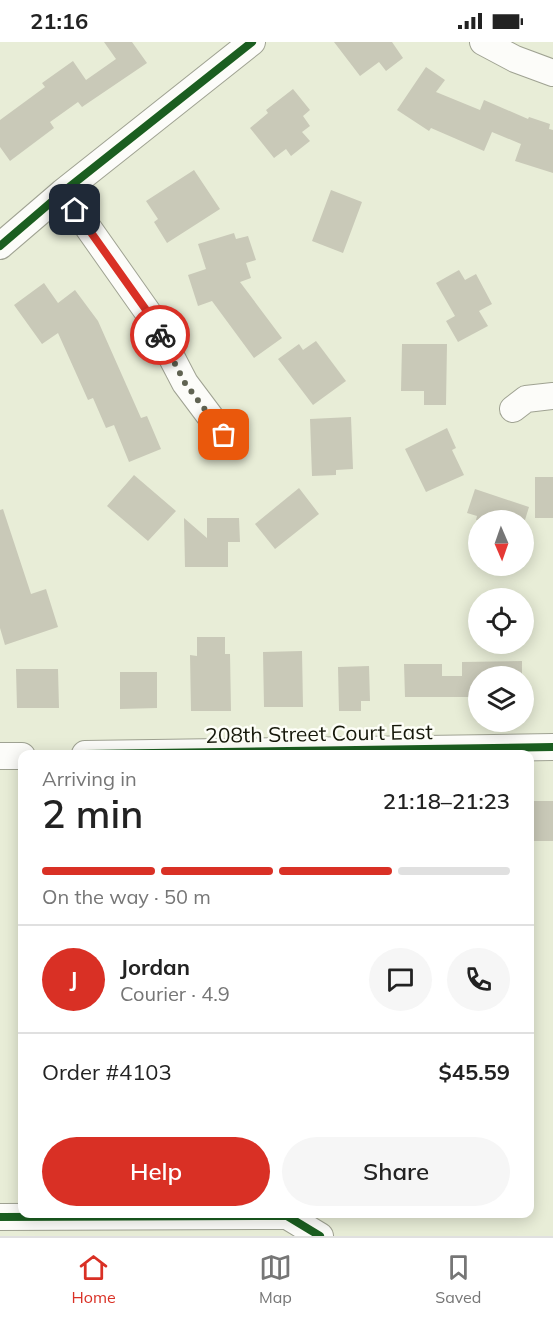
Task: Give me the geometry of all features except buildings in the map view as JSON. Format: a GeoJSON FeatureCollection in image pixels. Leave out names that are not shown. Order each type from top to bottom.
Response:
{"type":"FeatureCollection","features":[{"type":"Feature","properties":{"kind":"street"},"geometry":{"type":"LineString","coordinates":[[0,246],[63,192],[252,42]]}},
{"type":"Feature","properties":{"kind":"street"},"geometry":{"type":"LineString","coordinates":[[483,42],[515,59],[553,73]]}},
{"type":"Feature","properties":{"kind":"street"},"geometry":{"type":"LineString","coordinates":[[63,192],[149,314],[185,383],[224,435]]}},
{"type":"Feature","properties":{"kind":"street"},"geometry":{"type":"LineString","coordinates":[[513,409],[526,399],[553,396]]}},
{"type":"Feature","properties":{"kind":"street","name":"208th Street Court East"},"geometry":{"type":"LineString","coordinates":[[352,750],[553,747]]}},
{"type":"Feature","properties":{"kind":"street"},"geometry":{"type":"LineString","coordinates":[[0,756],[18,756]]}},
{"type":"Feature","properties":{"kind":"street"},"geometry":{"type":"LineString","coordinates":[[0,1217],[18,1217]]}},
{"type":"Feature","properties":{"kind":"street"},"geometry":{"type":"LineString","coordinates":[[50,1218],[299,1223]]}},
{"type":"Feature","properties":{"kind":"cycle path"},"geometry":{"type":"LineString","coordinates":[[0,246],[63,192],[252,42]]}},
{"type":"Feature","properties":{"kind":"cycle path"},"geometry":{"type":"LineString","coordinates":[[352,750],[553,747]]}},
{"type":"Feature","properties":{"kind":"cycle path"},"geometry":{"type":"LineString","coordinates":[[0,1217],[18,1217]]}},
{"type":"Feature","properties":{"kind":"cycle path"},"geometry":{"type":"LineString","coordinates":[[290,1218],[320,1236]]}},
{"type":"Feature","properties":{"kind":"way so far"},"geometry":{"type":"LineString","coordinates":[[160,335],[185,383],[224,435]]}},
{"type":"Feature","properties":{"kind":"route"},"geometry":{"type":"LineString","coordinates":[[75,210],[149,314],[160,335]]}}]}
